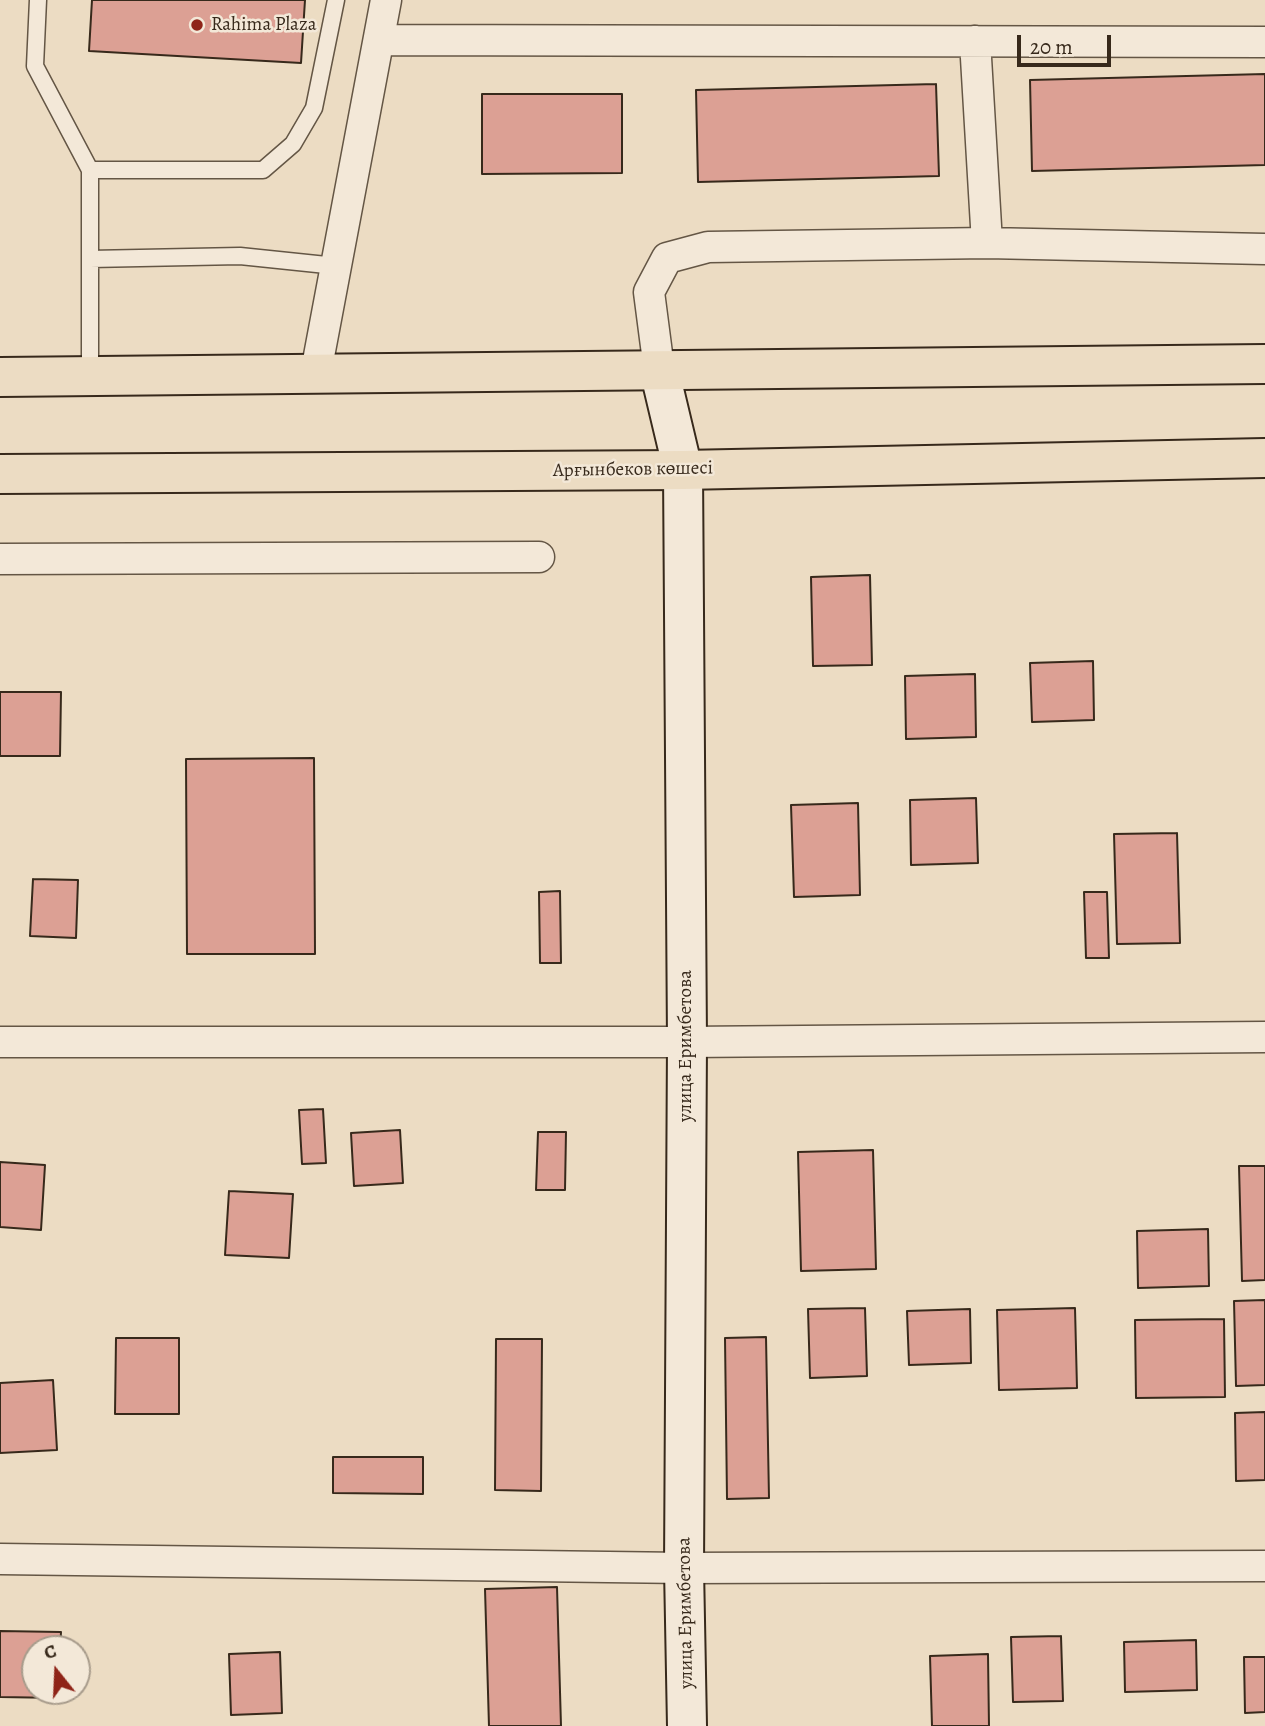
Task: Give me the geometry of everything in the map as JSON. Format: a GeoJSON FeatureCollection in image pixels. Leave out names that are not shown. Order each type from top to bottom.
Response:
{"type":"FeatureCollection","features":[{"type":"Feature","properties":{"kind":"main road"},"geometry":{"type":"LineString","coordinates":[[0,377],[1265,364]]}},
{"type":"Feature","properties":{"kind":"main road","name":"улица Еримбетова"},"geometry":{"type":"LineString","coordinates":[[660,369],[682,471],[687,1042],[684,1568],[687,1726]]}},
{"type":"Feature","properties":{"kind":"main road","name":"Арғынбеков көшесі"},"geometry":{"type":"LineString","coordinates":[[0,474],[682,471],[1265,458]]}},
{"type":"Feature","properties":{"kind":"street"},"geometry":{"type":"LineString","coordinates":[[316,372],[386,0]]}},
{"type":"Feature","properties":{"kind":"street"},"geometry":{"type":"LineString","coordinates":[[379,40],[1265,42]]}},
{"type":"Feature","properties":{"kind":"street"},"geometry":{"type":"LineString","coordinates":[[975,41],[987,243]]}},
{"type":"Feature","properties":{"kind":"street"},"geometry":{"type":"LineString","coordinates":[[660,369],[649,292],[667,258],[708,247],[987,243],[1265,249]]}},
{"type":"Feature","properties":{"kind":"street"},"geometry":{"type":"LineString","coordinates":[[0,559],[538,557]]}},
{"type":"Feature","properties":{"kind":"street"},"geometry":{"type":"LineString","coordinates":[[0,1042],[687,1042],[1265,1037]]}},
{"type":"Feature","properties":{"kind":"street"},"geometry":{"type":"LineString","coordinates":[[0,1559],[684,1568],[1265,1566]]}},
{"type":"Feature","properties":{"kind":"lane"},"geometry":{"type":"LineString","coordinates":[[38,0],[35,66],[90,170],[90,377]]}},
{"type":"Feature","properties":{"kind":"lane"},"geometry":{"type":"LineString","coordinates":[[90,170],[263,170],[293,144],[313,108],[336,0]]}},
{"type":"Feature","properties":{"kind":"lane"},"geometry":{"type":"LineString","coordinates":[[90,259],[240,256],[336,266]]}},
{"type":"Feature","properties":{"kind":"building","name":"Rahima Plaza"},"geometry":{"type":"Polygon","coordinates":[[[92,0],[305,0],[301,63],[89,51],[92,0]]]}},
{"type":"Feature","properties":{"kind":"building"},"geometry":{"type":"Polygon","coordinates":[[[1265,74],[1265,165],[1032,171],[1030,80],[1265,74]]]}},
{"type":"Feature","properties":{"kind":"building"},"geometry":{"type":"Polygon","coordinates":[[[936,84],[939,176],[698,182],[696,90],[936,84]]]}},
{"type":"Feature","properties":{"kind":"building"},"geometry":{"type":"Polygon","coordinates":[[[482,94],[622,94],[622,173],[482,174],[482,94]]]}},
{"type":"Feature","properties":{"kind":"building"},"geometry":{"type":"Polygon","coordinates":[[[870,575],[872,665],[813,666],[811,577],[870,575]]]}},
{"type":"Feature","properties":{"kind":"building"},"geometry":{"type":"Polygon","coordinates":[[[1093,661],[1094,720],[1032,722],[1030,663],[1093,661]]]}},
{"type":"Feature","properties":{"kind":"building"},"geometry":{"type":"Polygon","coordinates":[[[975,674],[976,737],[906,739],[905,676],[975,674]]]}},
{"type":"Feature","properties":{"kind":"building"},"geometry":{"type":"Polygon","coordinates":[[[0,692],[61,692],[60,756],[0,756],[0,692]]]}},
{"type":"Feature","properties":{"kind":"building"},"geometry":{"type":"Polygon","coordinates":[[[314,758],[315,954],[187,954],[186,759],[314,758]]]}},
{"type":"Feature","properties":{"kind":"building"},"geometry":{"type":"Polygon","coordinates":[[[976,798],[978,863],[911,865],[910,800],[976,798]]]}},
{"type":"Feature","properties":{"kind":"building"},"geometry":{"type":"Polygon","coordinates":[[[858,803],[860,895],[794,897],[791,805],[858,803]]]}},
{"type":"Feature","properties":{"kind":"building"},"geometry":{"type":"Polygon","coordinates":[[[1177,833],[1180,943],[1117,944],[1114,834],[1177,833]]]}},
{"type":"Feature","properties":{"kind":"building"},"geometry":{"type":"Polygon","coordinates":[[[33,879],[78,880],[76,938],[30,936],[33,879]]]}},
{"type":"Feature","properties":{"kind":"building"},"geometry":{"type":"Polygon","coordinates":[[[560,891],[561,963],[540,963],[539,892],[560,891]]]}},
{"type":"Feature","properties":{"kind":"building"},"geometry":{"type":"Polygon","coordinates":[[[1084,892],[1107,892],[1109,958],[1086,958],[1084,892]]]}},
{"type":"Feature","properties":{"kind":"building"},"geometry":{"type":"Polygon","coordinates":[[[323,1109],[326,1163],[302,1164],[299,1110],[323,1109]]]}},
{"type":"Feature","properties":{"kind":"building"},"geometry":{"type":"Polygon","coordinates":[[[400,1130],[403,1183],[354,1186],[351,1133],[400,1130]]]}},
{"type":"Feature","properties":{"kind":"building"},"geometry":{"type":"Polygon","coordinates":[[[538,1132],[566,1132],[565,1190],[536,1190],[538,1132]]]}},
{"type":"Feature","properties":{"kind":"building"},"geometry":{"type":"Polygon","coordinates":[[[873,1150],[876,1269],[801,1271],[798,1152],[873,1150]]]}},
{"type":"Feature","properties":{"kind":"building"},"geometry":{"type":"Polygon","coordinates":[[[0,1162],[45,1165],[41,1230],[0,1227],[0,1162]]]}},
{"type":"Feature","properties":{"kind":"building"},"geometry":{"type":"Polygon","coordinates":[[[1239,1166],[1265,1166],[1265,1280],[1242,1281],[1239,1166]]]}},
{"type":"Feature","properties":{"kind":"building"},"geometry":{"type":"Polygon","coordinates":[[[229,1191],[293,1194],[289,1258],[225,1255],[229,1191]]]}},
{"type":"Feature","properties":{"kind":"building"},"geometry":{"type":"Polygon","coordinates":[[[1208,1229],[1209,1286],[1138,1288],[1137,1231],[1208,1229]]]}},
{"type":"Feature","properties":{"kind":"building"},"geometry":{"type":"Polygon","coordinates":[[[1265,1300],[1265,1385],[1236,1386],[1234,1301],[1265,1300]]]}},
{"type":"Feature","properties":{"kind":"building"},"geometry":{"type":"Polygon","coordinates":[[[865,1308],[867,1376],[810,1378],[808,1309],[865,1308]]]}},
{"type":"Feature","properties":{"kind":"building"},"geometry":{"type":"Polygon","coordinates":[[[1075,1308],[1077,1388],[999,1390],[997,1310],[1075,1308]]]}},
{"type":"Feature","properties":{"kind":"building"},"geometry":{"type":"Polygon","coordinates":[[[970,1309],[971,1363],[909,1365],[907,1311],[970,1309]]]}},
{"type":"Feature","properties":{"kind":"building"},"geometry":{"type":"Polygon","coordinates":[[[1224,1319],[1225,1397],[1136,1398],[1135,1320],[1224,1319]]]}},
{"type":"Feature","properties":{"kind":"building"},"geometry":{"type":"Polygon","coordinates":[[[766,1337],[769,1498],[727,1499],[725,1338],[766,1337]]]}},
{"type":"Feature","properties":{"kind":"building"},"geometry":{"type":"Polygon","coordinates":[[[116,1338],[179,1338],[179,1414],[115,1414],[116,1338]]]}},
{"type":"Feature","properties":{"kind":"building"},"geometry":{"type":"Polygon","coordinates":[[[496,1339],[542,1339],[541,1491],[495,1490],[496,1339]]]}},
{"type":"Feature","properties":{"kind":"building"},"geometry":{"type":"Polygon","coordinates":[[[53,1380],[57,1450],[0,1453],[0,1383],[53,1380]]]}},
{"type":"Feature","properties":{"kind":"building"},"geometry":{"type":"Polygon","coordinates":[[[1265,1412],[1265,1480],[1236,1481],[1235,1413],[1265,1412]]]}},
{"type":"Feature","properties":{"kind":"building"},"geometry":{"type":"Polygon","coordinates":[[[333,1457],[423,1457],[423,1494],[333,1493],[333,1457]]]}},
{"type":"Feature","properties":{"kind":"building"},"geometry":{"type":"Polygon","coordinates":[[[557,1587],[561,1726],[489,1726],[485,1589],[557,1587]]]}},
{"type":"Feature","properties":{"kind":"building"},"geometry":{"type":"Polygon","coordinates":[[[0,1631],[61,1632],[61,1635],[21,1635],[21,1697],[0,1697],[0,1631]]]}},
{"type":"Feature","properties":{"kind":"building"},"geometry":{"type":"Polygon","coordinates":[[[1061,1636],[1063,1701],[1013,1702],[1011,1637],[1061,1636]]]}},
{"type":"Feature","properties":{"kind":"building"},"geometry":{"type":"Polygon","coordinates":[[[1196,1640],[1197,1690],[1125,1692],[1124,1642],[1196,1640]]]}},
{"type":"Feature","properties":{"kind":"building"},"geometry":{"type":"Polygon","coordinates":[[[280,1652],[282,1713],[231,1715],[229,1654],[280,1652]]]}},
{"type":"Feature","properties":{"kind":"building"},"geometry":{"type":"Polygon","coordinates":[[[988,1654],[989,1726],[932,1726],[930,1656],[988,1654]]]}},
{"type":"Feature","properties":{"kind":"building"},"geometry":{"type":"Polygon","coordinates":[[[1244,1657],[1265,1657],[1265,1712],[1245,1713],[1244,1657]]]}},
{"type":"Feature","properties":{"kind":"place","name":"Rahima Plaza"},"geometry":{"type":"Point","coordinates":[197,25]}}]}
